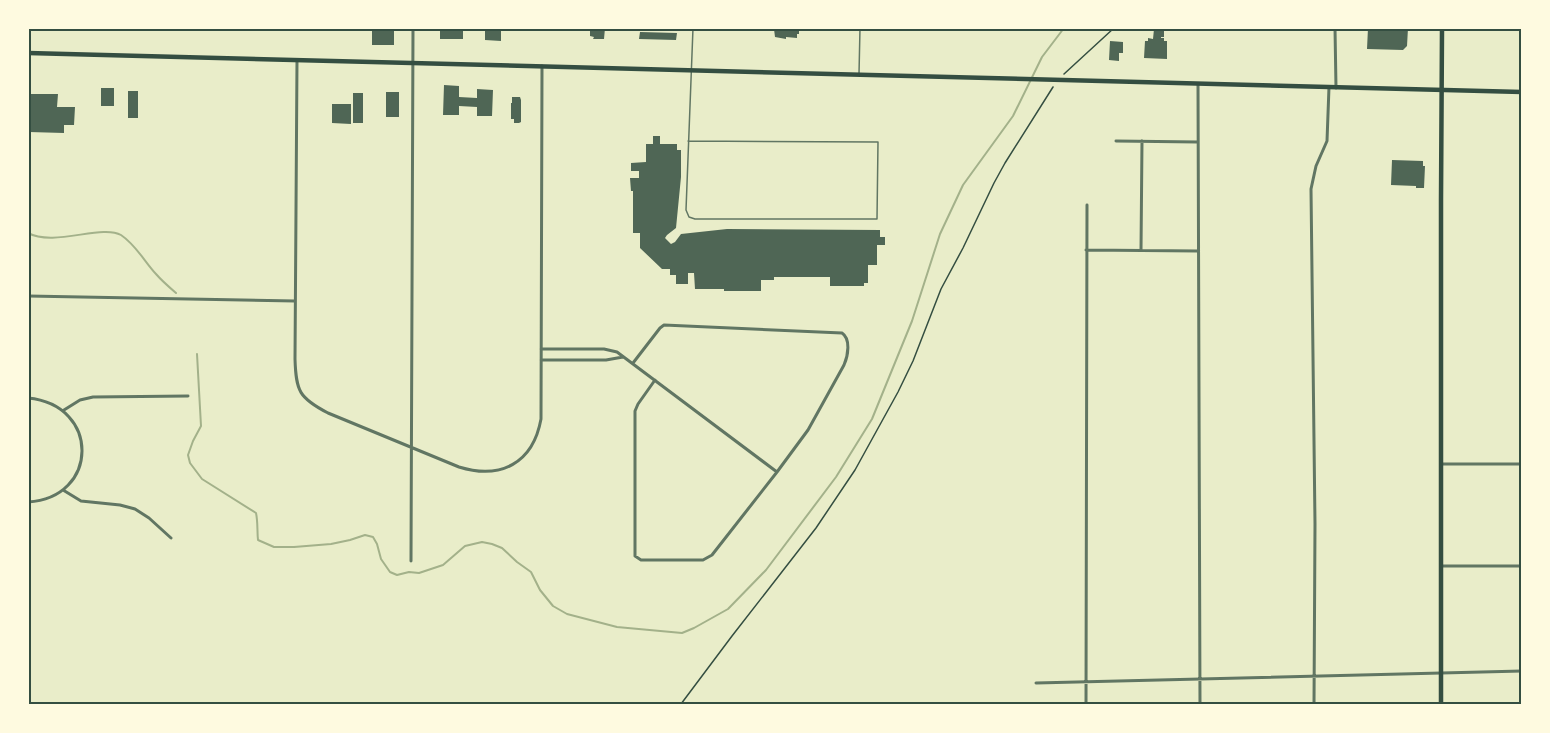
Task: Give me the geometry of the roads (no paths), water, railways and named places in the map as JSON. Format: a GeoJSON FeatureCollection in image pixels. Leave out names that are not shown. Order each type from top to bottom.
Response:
{"type":"FeatureCollection","features":[{"type":"Feature","properties":{"kind":"main road"},"geometry":{"type":"LineString","coordinates":[[1441,705],[1442,28]]}},
{"type":"Feature","properties":{"kind":"main road"},"geometry":{"type":"LineString","coordinates":[[28,53],[1521,92]]}},
{"type":"Feature","properties":{"kind":"street"},"geometry":{"type":"LineString","coordinates":[[411,561],[413,28]]}},
{"type":"Feature","properties":{"kind":"street"},"geometry":{"type":"LineString","coordinates":[[1335,28],[1336,88]]}},
{"type":"Feature","properties":{"kind":"street"},"geometry":{"type":"LineString","coordinates":[[297,60],[295,301],[296,376],[299,391],[316,407],[411,447],[469,470],[495,471],[517,462],[529,450],[537,435],[541,419],[542,66]]}},
{"type":"Feature","properties":{"kind":"street"},"geometry":{"type":"LineString","coordinates":[[1198,84],[1200,705]]}},
{"type":"Feature","properties":{"kind":"street"},"geometry":{"type":"LineString","coordinates":[[1314,705],[1315,524],[1311,189],[1316,166],[1327,141],[1329,87]]}},
{"type":"Feature","properties":{"kind":"street"},"geometry":{"type":"LineString","coordinates":[[1116,141],[1198,142]]}},
{"type":"Feature","properties":{"kind":"street"},"geometry":{"type":"LineString","coordinates":[[1142,141],[1142,250]]}},
{"type":"Feature","properties":{"kind":"street"},"geometry":{"type":"LineString","coordinates":[[1086,705],[1087,205]]}},
{"type":"Feature","properties":{"kind":"street"},"geometry":{"type":"LineString","coordinates":[[1086,250],[1198,251]]}},
{"type":"Feature","properties":{"kind":"street"},"geometry":{"type":"LineString","coordinates":[[28,296],[295,301]]}},
{"type":"Feature","properties":{"kind":"street"},"geometry":{"type":"LineString","coordinates":[[633,363],[664,326],[842,333],[847,338],[847,356],[844,365],[814,420],[777,472],[708,559],[637,558],[634,552],[635,411],[655,380]]}},
{"type":"Feature","properties":{"kind":"street"},"geometry":{"type":"LineString","coordinates":[[541,349],[604,349],[617,352],[777,472]]}},
{"type":"Feature","properties":{"kind":"street"},"geometry":{"type":"LineString","coordinates":[[541,360],[606,360],[623,357]]}},
{"type":"Feature","properties":{"kind":"street"},"geometry":{"type":"LineString","coordinates":[[64,410],[80,400],[93,397],[188,396]]}},
{"type":"Feature","properties":{"kind":"street"},"geometry":{"type":"LineString","coordinates":[[28,398],[47,401],[64,410],[75,424],[82,447],[81,464],[74,478],[63,490],[50,498],[28,502]]}},
{"type":"Feature","properties":{"kind":"street"},"geometry":{"type":"LineString","coordinates":[[1441,464],[1521,464]]}},
{"type":"Feature","properties":{"kind":"street"},"geometry":{"type":"LineString","coordinates":[[63,490],[81,501],[135,509],[171,538]]}},
{"type":"Feature","properties":{"kind":"street"},"geometry":{"type":"LineString","coordinates":[[1441,566],[1521,566]]}},
{"type":"Feature","properties":{"kind":"street"},"geometry":{"type":"LineString","coordinates":[[1036,683],[1521,670]]}},
{"type":"Feature","properties":{"kind":"lane"},"geometry":{"type":"LineString","coordinates":[[688,141],[878,142],[877,219],[696,219],[689,217],[686,210],[688,141],[693,28]]}},
{"type":"Feature","properties":{"kind":"lane"},"geometry":{"type":"LineString","coordinates":[[859,75],[860,28]]}},
{"type":"Feature","properties":{"kind":"waterway"},"geometry":{"type":"LineString","coordinates":[[197,354],[201,426],[188,455],[190,463],[202,479],[256,513],[258,540],[274,547],[294,547],[331,544],[365,535],[373,537],[381,559],[390,572],[397,575],[409,572],[419,573],[443,565],[465,546],[482,542],[492,544],[502,548],[531,572],[540,590],[553,606],[567,614],[617,627],[682,633],[728,609],[766,570],[836,477],[872,419],[912,321],[940,234],[963,185],[1013,116],[1042,57],[1064,28]]}},
{"type":"Feature","properties":{"kind":"waterway"},"geometry":{"type":"LineString","coordinates":[[28,233],[51,238],[102,232],[121,235],[136,248],[158,277],[176,293]]}}]}
